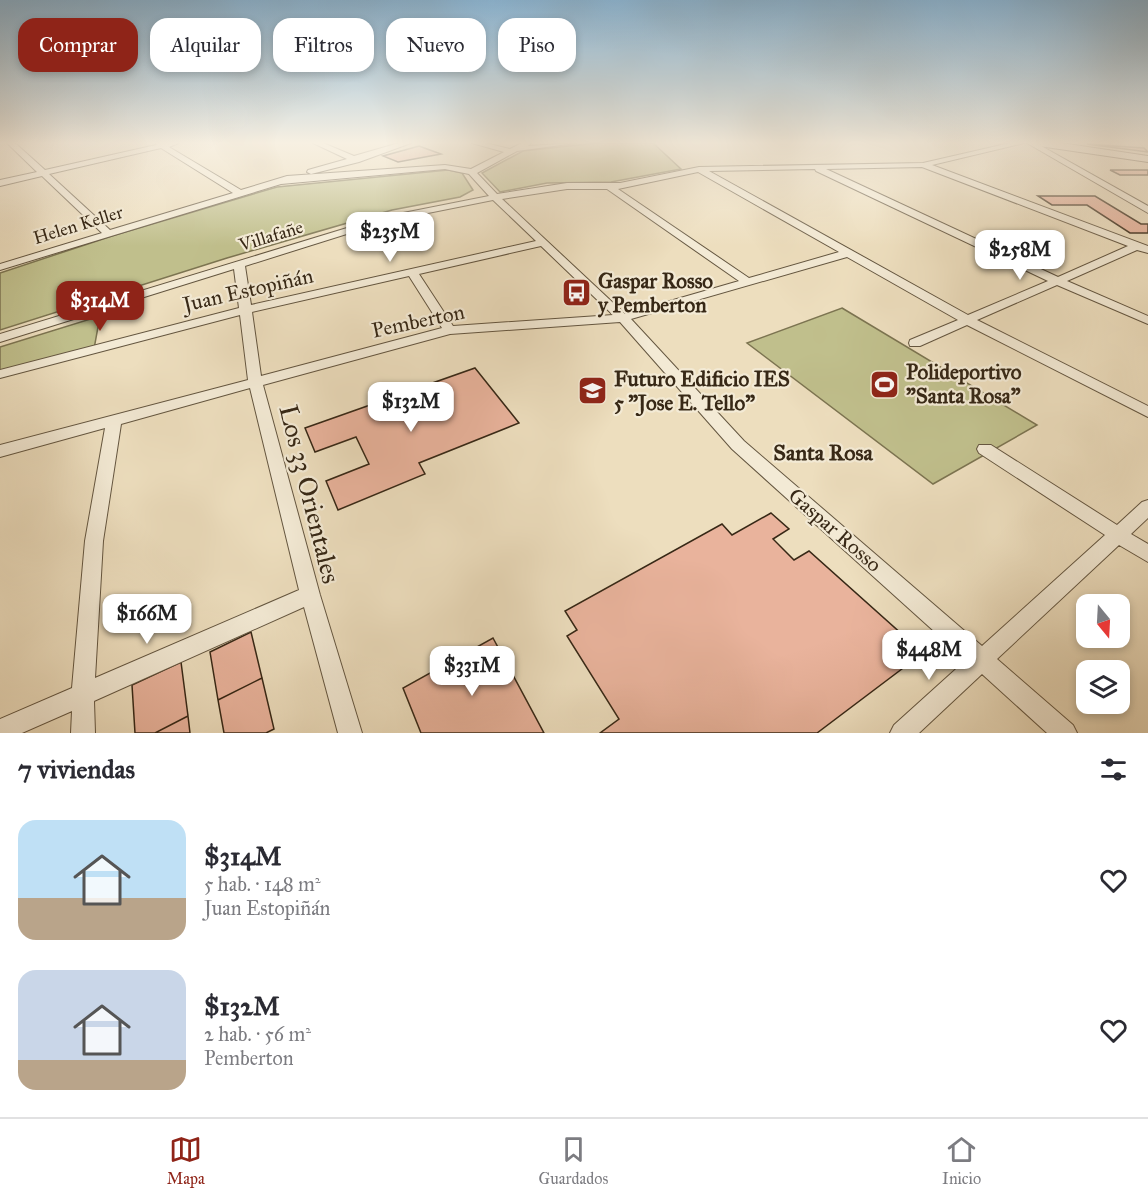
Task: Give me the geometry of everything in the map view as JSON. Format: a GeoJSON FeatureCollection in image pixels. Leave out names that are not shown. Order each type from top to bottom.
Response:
{"type":"FeatureCollection","features":[{"type":"Feature","properties":{"kind":"street"},"geometry":{"type":"LineString","coordinates":[[0,183],[24,177]]}},
{"type":"Feature","properties":{"kind":"street"},"geometry":{"type":"LineString","coordinates":[[47,177],[108,233]]}},
{"type":"Feature","properties":{"kind":"street"},"geometry":{"type":"LineString","coordinates":[[214,177],[239,193]]}},
{"type":"Feature","properties":{"kind":"street","name":"Helen Keller"},"geometry":{"type":"LineString","coordinates":[[0,267],[293,177]]}},
{"type":"Feature","properties":{"kind":"street"},"geometry":{"type":"LineString","coordinates":[[281,181],[322,177]]}},
{"type":"Feature","properties":{"kind":"street","name":"Gaspar Rosso"},"geometry":{"type":"LineString","coordinates":[[477,177],[542,243],[623,318],[738,445],[1065,733]]}},
{"type":"Feature","properties":{"kind":"street","name":"Villafañe"},"geometry":{"type":"LineString","coordinates":[[0,338],[386,219],[495,197],[567,186],[610,187],[658,177]]}},
{"type":"Feature","properties":{"kind":"street"},"geometry":{"type":"LineString","coordinates":[[714,177],[968,321],[1148,412]]}},
{"type":"Feature","properties":{"kind":"street"},"geometry":{"type":"LineString","coordinates":[[836,177],[1148,320]]}},
{"type":"Feature","properties":{"kind":"street"},"geometry":{"type":"LineString","coordinates":[[955,177],[1143,248]]}},
{"type":"Feature","properties":{"kind":"street"},"geometry":{"type":"LineString","coordinates":[[1091,177],[1148,210]]}},
{"type":"Feature","properties":{"kind":"street"},"geometry":{"type":"LineString","coordinates":[[1108,177],[1148,200]]}},
{"type":"Feature","properties":{"kind":"street"},"geometry":{"type":"LineString","coordinates":[[610,187],[748,282]]}},
{"type":"Feature","properties":{"kind":"street","name":"Juan Estopiñán"},"geometry":{"type":"LineString","coordinates":[[0,374],[244,310],[542,243]]}},
{"type":"Feature","properties":{"kind":"street"},"geometry":{"type":"LineString","coordinates":[[915,343],[1058,280],[1143,248]]}},
{"type":"Feature","properties":{"kind":"street","name":"Pemberton"},"geometry":{"type":"LineString","coordinates":[[0,451],[449,330],[623,318],[848,253]]}},
{"type":"Feature","properties":{"kind":"street","name":"Los 33 Orientales"},"geometry":{"type":"LineString","coordinates":[[239,263],[255,382],[310,595],[350,733]]}},
{"type":"Feature","properties":{"kind":"street"},"geometry":{"type":"LineString","coordinates":[[414,273],[449,330]]}},
{"type":"Feature","properties":{"kind":"street"},"geometry":{"type":"LineString","coordinates":[[83,733],[83,695],[94,541],[114,421]]}},
{"type":"Feature","properties":{"kind":"street"},"geometry":{"type":"LineString","coordinates":[[985,449],[1148,554]]}},
{"type":"Feature","properties":{"kind":"street"},"geometry":{"type":"LineString","coordinates":[[902,733],[1148,507]]}},
{"type":"Feature","properties":{"kind":"street"},"geometry":{"type":"LineString","coordinates":[[0,731],[310,595]]}},
{"type":"Feature","properties":{"kind":"shaded area"},"geometry":{"type":"Polygon","coordinates":[[[376,177],[465,177],[473,190],[460,197],[392,210],[227,258],[0,330],[0,273],[112,236],[277,187],[376,177]]]}},
{"type":"Feature","properties":{"kind":"shaded area"},"geometry":{"type":"Polygon","coordinates":[[[486,177],[637,177],[611,182],[547,183],[500,192],[486,177]]]}},
{"type":"Feature","properties":{"kind":"shaded area","name":"Polideportivo \"Santa Rosa\""},"geometry":{"type":"Polygon","coordinates":[[[842,308],[1037,425],[933,484],[747,343],[842,308]]]}},
{"type":"Feature","properties":{"kind":"shaded area"},"geometry":{"type":"Polygon","coordinates":[[[100,316],[94,349],[0,373],[0,347],[100,316]]]}},
{"type":"Feature","properties":{"kind":"building"},"geometry":{"type":"Polygon","coordinates":[[[1038,196],[1095,196],[1141,224],[1148,224],[1148,233],[1130,233],[1087,205],[1052,205],[1038,196]]]}},
{"type":"Feature","properties":{"kind":"building"},"geometry":{"type":"Polygon","coordinates":[[[475,368],[519,423],[419,463],[425,474],[338,510],[326,481],[369,464],[356,437],[315,452],[305,428],[475,368]]]}},
{"type":"Feature","properties":{"kind":"building"},"geometry":{"type":"Polygon","coordinates":[[[771,513],[789,529],[773,539],[794,560],[809,551],[923,653],[817,733],[600,733],[619,719],[567,636],[577,630],[565,611],[722,524],[732,535],[771,513]]]}},
{"type":"Feature","properties":{"kind":"building"},"geometry":{"type":"Polygon","coordinates":[[[251,632],[262,678],[218,700],[210,652],[251,632]]]}},
{"type":"Feature","properties":{"kind":"building"},"geometry":{"type":"Polygon","coordinates":[[[493,638],[544,733],[421,733],[403,688],[493,638]]]}},
{"type":"Feature","properties":{"kind":"building"},"geometry":{"type":"Polygon","coordinates":[[[181,662],[188,716],[155,733],[135,733],[132,685],[181,662]]]}},
{"type":"Feature","properties":{"kind":"building"},"geometry":{"type":"Polygon","coordinates":[[[262,678],[274,729],[266,733],[224,733],[218,700],[262,678]]]}},
{"type":"Feature","properties":{"kind":"building"},"geometry":{"type":"Polygon","coordinates":[[[188,716],[190,733],[155,733],[188,716]]]}},
{"type":"Feature","properties":{"kind":"place","name":"Gaspar Rosso y Pemberton"},"geometry":{"type":"Point","coordinates":[577,293]}},
{"type":"Feature","properties":{"kind":"place","name":"Polideportivo \"Santa Rosa\""},"geometry":{"type":"Point","coordinates":[885,384]}},
{"type":"Feature","properties":{"kind":"place","name":"Futuro Edificio IES 5 \"Jose E. Tello\""},"geometry":{"type":"Point","coordinates":[593,391]}},
{"type":"Feature","properties":{"kind":"district","name":"Santa Rosa"},"geometry":{"type":"Point","coordinates":[823,452]}}]}
